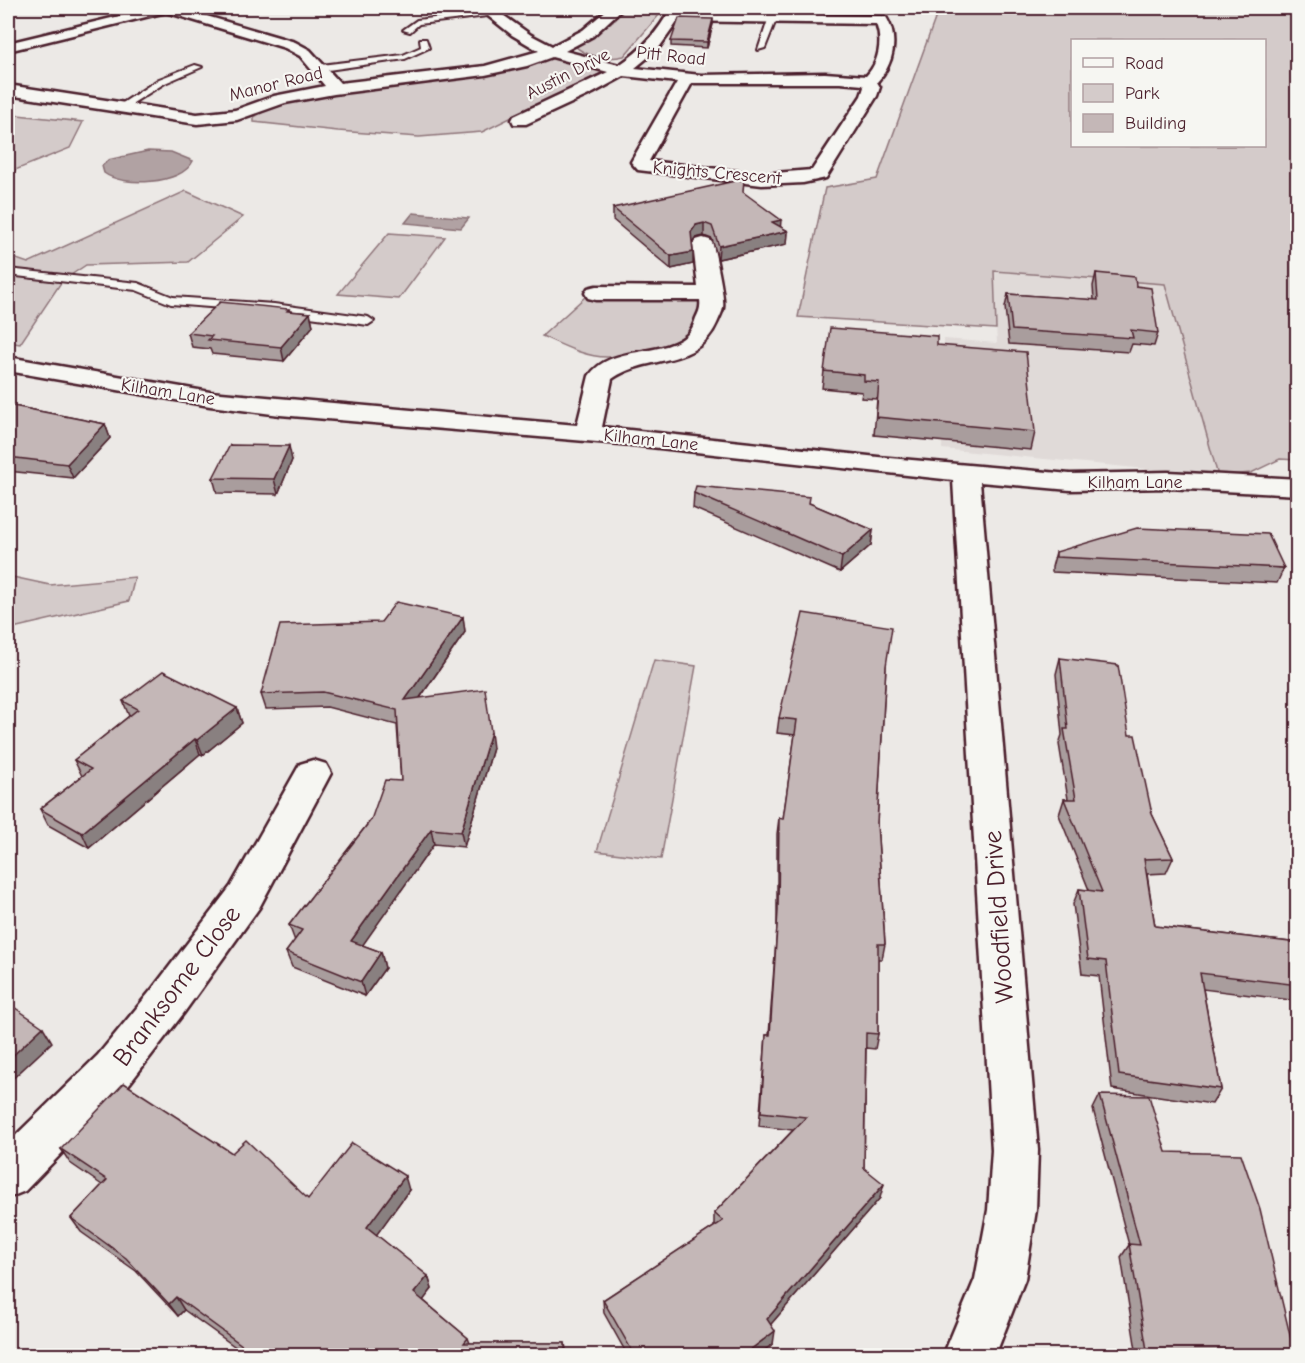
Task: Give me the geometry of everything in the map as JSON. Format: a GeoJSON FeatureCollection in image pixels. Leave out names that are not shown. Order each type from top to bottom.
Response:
{"type":"FeatureCollection","features":[{"type":"Feature","properties":{"kind":"street"},"geometry":{"type":"LineString","coordinates":[[8,47],[167,8],[290,45],[305,53],[321,68],[336,89]]}},
{"type":"Feature","properties":{"kind":"street","name":"Manor Road"},"geometry":{"type":"LineString","coordinates":[[8,90],[197,119],[217,118],[239,114],[273,102],[336,89],[488,69],[522,62],[552,52],[608,18],[617,8]]}},
{"type":"Feature","properties":{"kind":"street","name":"Pitt Road"},"geometry":{"type":"LineString","coordinates":[[489,10],[513,30],[552,52],[620,70],[687,78],[736,80],[836,78],[869,81]]}},
{"type":"Feature","properties":{"kind":"street"},"geometry":{"type":"LineString","coordinates":[[676,12],[772,20],[860,18],[881,20],[888,37],[878,75],[869,81]]}},
{"type":"Feature","properties":{"kind":"street","name":"Austin Drive"},"geometry":{"type":"LineString","coordinates":[[520,120],[620,70],[644,54],[663,34],[676,12]]}},
{"type":"Feature","properties":{"kind":"street","name":"Knights Crescent"},"geometry":{"type":"LineString","coordinates":[[687,78],[640,162],[644,166],[656,168],[783,180],[808,178],[819,174],[869,96],[872,87],[869,81]]}},
{"type":"Feature","properties":{"kind":"street"},"geometry":{"type":"LineString","coordinates":[[588,434],[601,376],[614,367],[683,348],[695,340],[702,331],[712,308],[703,244]]}},
{"type":"Feature","properties":{"kind":"street"},"geometry":{"type":"LineString","coordinates":[[596,293],[710,294]]}},
{"type":"Feature","properties":{"kind":"street","name":"Kilham Lane"},"geometry":{"type":"LineString","coordinates":[[8,364],[210,399],[375,417],[588,434],[1070,482],[1168,480],[1298,487]]}},
{"type":"Feature","properties":{"kind":"street","name":"Woodfield Drive"},"geometry":{"type":"LineString","coordinates":[[966,473],[1015,1150],[1012,1210],[1000,1279],[969,1356]]}},
{"type":"Feature","properties":{"kind":"street","name":"Branksome Close"},"geometry":{"type":"LineString","coordinates":[[8,1175],[114,1070],[168,1001],[245,897],[313,773]]}},
{"type":"Feature","properties":{"kind":"lane"},"geometry":{"type":"LineString","coordinates":[[407,30],[417,22],[489,10]]}},
{"type":"Feature","properties":{"kind":"lane"},"geometry":{"type":"LineString","coordinates":[[761,48],[772,20]]}},
{"type":"Feature","properties":{"kind":"lane"},"geometry":{"type":"LineString","coordinates":[[321,68],[412,56],[425,48],[423,41]]}},
{"type":"Feature","properties":{"kind":"lane"},"geometry":{"type":"LineString","coordinates":[[122,106],[162,81],[198,67]]}},
{"type":"Feature","properties":{"kind":"lane"},"geometry":{"type":"LineString","coordinates":[[8,272],[138,287],[171,300],[274,308],[368,321]]}},
{"type":"Feature","properties":{"kind":"shaded area"},"geometry":{"type":"Polygon","coordinates":[[[148,151],[171,152],[193,161],[187,169],[177,175],[151,181],[124,180],[104,173],[102,166],[108,160],[148,151]]]}},
{"type":"Feature","properties":{"kind":"shaded area"},"geometry":{"type":"Polygon","coordinates":[[[413,213],[469,218],[461,228],[405,223],[413,213]]]}},
{"type":"Feature","properties":{"kind":"shaded area"},"geometry":{"type":"Polygon","coordinates":[[[993,271],[1166,284],[1218,476],[942,449],[944,339],[997,343],[993,271]]]}},
{"type":"Feature","properties":{"kind":"green space"},"geometry":{"type":"Polygon","coordinates":[[[626,8],[665,8],[624,56],[598,57],[574,45],[602,29],[626,8]]]}},
{"type":"Feature","properties":{"kind":"green space"},"geometry":{"type":"Polygon","coordinates":[[[939,8],[1297,8],[1297,460],[1280,459],[1251,473],[1218,476],[1165,284],[994,271],[996,329],[798,317],[825,188],[877,179],[939,8]]]}},
{"type":"Feature","properties":{"kind":"green space"},"geometry":{"type":"Polygon","coordinates":[[[550,58],[605,71],[482,132],[419,137],[254,122],[254,117],[275,105],[304,98],[550,58]]]}},
{"type":"Feature","properties":{"kind":"green space"},"geometry":{"type":"Polygon","coordinates":[[[8,114],[83,122],[70,148],[8,173],[8,114]]]}},
{"type":"Feature","properties":{"kind":"green space"},"geometry":{"type":"Polygon","coordinates":[[[186,191],[243,217],[188,262],[86,265],[62,281],[20,344],[8,342],[8,256],[28,263],[186,191]]]}},
{"type":"Feature","properties":{"kind":"green space"},"geometry":{"type":"Polygon","coordinates":[[[389,233],[445,237],[399,299],[338,294],[389,233]]]}},
{"type":"Feature","properties":{"kind":"green space"},"geometry":{"type":"Polygon","coordinates":[[[585,297],[697,298],[701,302],[694,325],[689,332],[673,342],[639,353],[601,357],[575,350],[542,336],[585,297]]]}},
{"type":"Feature","properties":{"kind":"green space"},"geometry":{"type":"Polygon","coordinates":[[[8,576],[50,585],[135,577],[129,601],[13,628],[8,625],[8,576]]]}},
{"type":"Feature","properties":{"kind":"green space"},"geometry":{"type":"Polygon","coordinates":[[[654,660],[696,666],[661,859],[597,851],[654,660]]]}},
{"type":"Feature","properties":{"kind":"building"},"geometry":{"type":"Polygon","coordinates":[[[679,18],[713,19],[707,42],[671,41],[679,18]]]}},
{"type":"Feature","properties":{"kind":"building"},"geometry":{"type":"Polygon","coordinates":[[[744,179],[743,192],[781,220],[772,222],[788,231],[719,246],[712,226],[704,223],[696,225],[691,232],[693,252],[671,256],[613,208],[744,179]]]}},
{"type":"Feature","properties":{"kind":"building"},"geometry":{"type":"Polygon","coordinates":[[[1096,273],[1135,277],[1136,286],[1151,288],[1158,333],[1131,330],[1133,338],[1012,330],[1008,294],[1098,300],[1096,273]]]}},
{"type":"Feature","properties":{"kind":"building"},"geometry":{"type":"Polygon","coordinates":[[[220,302],[310,313],[281,347],[208,340],[212,336],[188,333],[220,302]]]}},
{"type":"Feature","properties":{"kind":"building"},"geometry":{"type":"Polygon","coordinates":[[[830,328],[937,336],[937,345],[1026,352],[1035,432],[876,417],[879,382],[864,381],[864,375],[824,371],[830,328]]]}},
{"type":"Feature","properties":{"kind":"building"},"geometry":{"type":"Polygon","coordinates":[[[8,405],[105,424],[67,464],[8,457],[8,405]]]}},
{"type":"Feature","properties":{"kind":"building"},"geometry":{"type":"Polygon","coordinates":[[[230,445],[289,446],[274,479],[213,478],[230,445]]]}},
{"type":"Feature","properties":{"kind":"building"},"geometry":{"type":"Polygon","coordinates":[[[696,486],[810,497],[809,503],[873,530],[842,557],[694,493],[696,486]]]}},
{"type":"Feature","properties":{"kind":"building"},"geometry":{"type":"Polygon","coordinates":[[[1137,528],[1268,534],[1284,568],[1056,557],[1056,552],[1137,528]]]}},
{"type":"Feature","properties":{"kind":"building"},"geometry":{"type":"Polygon","coordinates":[[[396,602],[463,617],[405,700],[485,689],[491,732],[461,832],[431,829],[351,941],[381,952],[361,982],[286,952],[302,930],[289,925],[371,820],[385,780],[401,781],[397,710],[323,692],[261,694],[280,625],[381,622],[396,602]]]}},
{"type":"Feature","properties":{"kind":"building"},"geometry":{"type":"Polygon","coordinates":[[[803,613],[892,627],[886,666],[877,823],[885,944],[878,944],[878,1034],[866,1033],[864,1168],[884,1184],[767,1319],[775,1331],[742,1356],[635,1356],[603,1300],[723,1221],[714,1213],[806,1117],[761,1112],[766,1035],[770,1035],[778,911],[779,818],[783,819],[797,720],[779,718],[803,613]]]}},
{"type":"Feature","properties":{"kind":"building"},"geometry":{"type":"Polygon","coordinates":[[[1060,658],[1118,665],[1129,735],[1135,735],[1152,814],[1173,858],[1144,859],[1155,926],[1298,943],[1298,985],[1200,973],[1221,1089],[1119,1075],[1106,961],[1088,959],[1079,889],[1102,892],[1064,799],[1076,799],[1064,729],[1068,729],[1060,658]]]}},
{"type":"Feature","properties":{"kind":"building"},"geometry":{"type":"Polygon","coordinates":[[[163,671],[237,708],[197,740],[195,739],[82,833],[40,809],[91,769],[74,760],[138,709],[123,701],[163,671]]]}},
{"type":"Feature","properties":{"kind":"building"},"geometry":{"type":"Polygon","coordinates":[[[8,1003],[43,1027],[8,1060],[8,1003]]]}},
{"type":"Feature","properties":{"kind":"building"},"geometry":{"type":"Polygon","coordinates":[[[124,1083],[232,1153],[246,1140],[308,1199],[352,1143],[405,1176],[367,1227],[428,1276],[414,1293],[468,1338],[464,1343],[565,1343],[565,1356],[459,1356],[459,1350],[455,1356],[257,1356],[176,1297],[169,1304],[126,1258],[71,1218],[107,1180],[61,1149],[124,1083]]]}},
{"type":"Feature","properties":{"kind":"building"},"geometry":{"type":"Polygon","coordinates":[[[1100,1095],[1149,1096],[1166,1152],[1241,1154],[1260,1209],[1295,1356],[1148,1356],[1129,1244],[1140,1245],[1100,1095]]]}}]}
